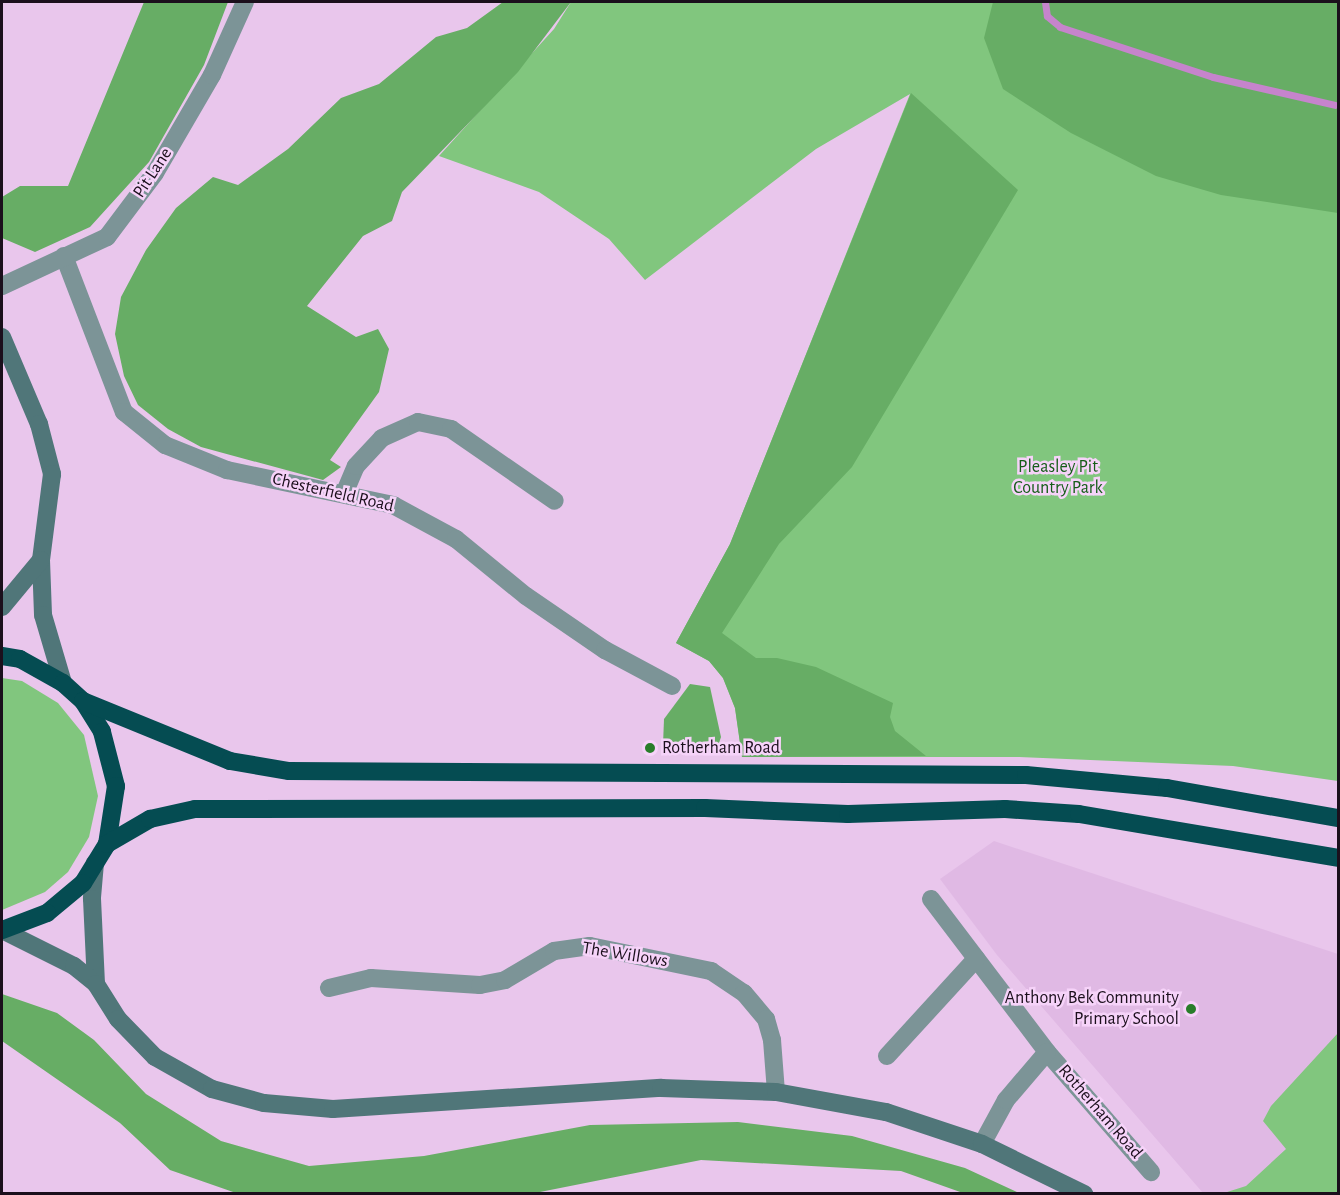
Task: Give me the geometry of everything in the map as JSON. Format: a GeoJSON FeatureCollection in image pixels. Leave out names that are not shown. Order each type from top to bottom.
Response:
{"type":"FeatureCollection","features":[{"type":"Feature","properties":{"kind":"highway"},"geometry":{"type":"LineString","coordinates":[[2,656],[20,659],[63,682],[83,702],[102,732],[113,762],[115,811],[106,844],[82,883],[47,913],[2,930]]}},
{"type":"Feature","properties":{"kind":"highway"},"geometry":{"type":"LineString","coordinates":[[83,702],[230,761],[289,771],[1026,775],[1167,788],[1338,818]]}},
{"type":"Feature","properties":{"kind":"highway"},"geometry":{"type":"LineString","coordinates":[[106,844],[150,819],[195,809],[705,808],[848,814],[1005,809],[1079,814],[1338,858]]}},
{"type":"Feature","properties":{"kind":"main road"},"geometry":{"type":"LineString","coordinates":[[2,337],[39,424],[52,474],[40,560],[42,615],[63,682]]}},
{"type":"Feature","properties":{"kind":"main road"},"geometry":{"type":"LineString","coordinates":[[2,607],[40,560]]}},
{"type":"Feature","properties":{"kind":"main road"},"geometry":{"type":"LineString","coordinates":[[95,863],[92,899],[96,984]]}},
{"type":"Feature","properties":{"kind":"main road"},"geometry":{"type":"LineString","coordinates":[[2,930],[74,966],[96,984],[118,1019],[155,1057],[212,1089],[264,1103],[333,1109],[661,1088],[776,1092],[886,1112],[982,1144],[1084,1194]]}},
{"type":"Feature","properties":{"kind":"street","name":"Pit Lane"},"geometry":{"type":"LineString","coordinates":[[2,286],[107,237],[155,173],[212,75],[245,2]]}},
{"type":"Feature","properties":{"kind":"street","name":"Chesterfield Road"},"geometry":{"type":"LineString","coordinates":[[64,256],[124,412],[165,445],[227,470],[393,505],[456,539],[526,596],[605,650],[672,686]]}},
{"type":"Feature","properties":{"kind":"street"},"geometry":{"type":"LineString","coordinates":[[344,494],[356,466],[382,438],[418,422],[451,429],[555,501]]}},
{"type":"Feature","properties":{"kind":"street","name":"Rotherham Road"},"geometry":{"type":"LineString","coordinates":[[931,898],[1047,1052],[1151,1172]]}},
{"type":"Feature","properties":{"kind":"street","name":"The Willows"},"geometry":{"type":"LineString","coordinates":[[329,988],[371,978],[480,985],[504,980],[554,951],[582,946],[711,971],[744,993],[765,1019],[772,1040],[776,1092]]}},
{"type":"Feature","properties":{"kind":"street"},"geometry":{"type":"LineString","coordinates":[[886,1056],[976,959]]}},
{"type":"Feature","properties":{"kind":"street","name":"Rotherham Road"},"geometry":{"type":"LineString","coordinates":[[982,1144],[1006,1100],[1047,1052]]}},
{"type":"Feature","properties":{"kind":"shaded area","name":"Anthony Bek Community Primary School"},"geometry":{"type":"Polygon","coordinates":[[[994,841],[1338,954],[1338,1193],[1203,1193],[997,955],[940,879],[994,841]]]}},
{"type":"Feature","properties":{"kind":"green space"},"geometry":{"type":"Polygon","coordinates":[[[144,2],[228,2],[204,65],[149,162],[90,227],[35,252],[2,238],[2,197],[20,186],[68,186],[144,2]]]}},
{"type":"Feature","properties":{"kind":"green space"},"geometry":{"type":"Polygon","coordinates":[[[503,2],[571,2],[518,72],[402,192],[392,221],[363,236],[307,306],[356,337],[378,329],[389,349],[379,392],[330,460],[341,467],[323,480],[201,447],[168,429],[138,405],[124,376],[115,334],[121,297],[146,250],[176,208],[213,177],[238,185],[288,149],[341,98],[379,84],[436,37],[467,28],[503,2]]]}},
{"type":"Feature","properties":{"kind":"green space","name":"Pleasley Pit Country Park"},"geometry":{"type":"Polygon","coordinates":[[[571,2],[1338,2],[1338,781],[1233,766],[1019,757],[742,757],[735,708],[723,678],[709,661],[676,643],[730,544],[910,94],[816,149],[645,280],[609,239],[539,192],[439,156],[554,29],[571,2]]]}},
{"type":"Feature","properties":{"kind":"green space"},"geometry":{"type":"Polygon","coordinates":[[[993,2],[1338,2],[1338,213],[1221,195],[1156,176],[1071,133],[1003,89],[984,38],[993,2]]]}},
{"type":"Feature","properties":{"kind":"green space"},"geometry":{"type":"Polygon","coordinates":[[[911,93],[1018,190],[852,467],[779,544],[722,633],[756,658],[777,658],[816,667],[893,703],[890,717],[895,731],[926,756],[742,757],[735,708],[723,678],[709,661],[676,643],[730,544],[911,93]]]}},
{"type":"Feature","properties":{"kind":"green space"},"geometry":{"type":"Polygon","coordinates":[[[2,678],[22,681],[58,703],[84,735],[98,796],[89,837],[68,872],[45,892],[2,910],[2,678]]]}},
{"type":"Feature","properties":{"kind":"green space"},"geometry":{"type":"Polygon","coordinates":[[[690,684],[710,687],[721,737],[716,752],[687,754],[663,745],[664,719],[690,684]]]}},
{"type":"Feature","properties":{"kind":"green space"},"geometry":{"type":"Polygon","coordinates":[[[2,994],[57,1013],[94,1040],[146,1094],[221,1141],[309,1166],[424,1156],[590,1125],[738,1122],[852,1136],[965,1168],[1019,1193],[963,1193],[901,1171],[701,1160],[535,1193],[236,1193],[170,1170],[120,1123],[2,1041],[2,994]]]}},
{"type":"Feature","properties":{"kind":"green space"},"geometry":{"type":"Polygon","coordinates":[[[1338,1033],[1338,1193],[1224,1193],[1246,1186],[1286,1149],[1263,1121],[1271,1106],[1338,1033]]]}},
{"type":"Feature","properties":{"kind":"waterway"},"geometry":{"type":"LineString","coordinates":[[1045,2],[1047,16],[1060,27],[1213,77],[1335,105]]}},
{"type":"Feature","properties":{"kind":"place","name":"Rotherham Road"},"geometry":{"type":"Point","coordinates":[650,748]}},
{"type":"Feature","properties":{"kind":"place","name":"Anthony Bek Community Primary School"},"geometry":{"type":"Point","coordinates":[1191,1009]}}]}
